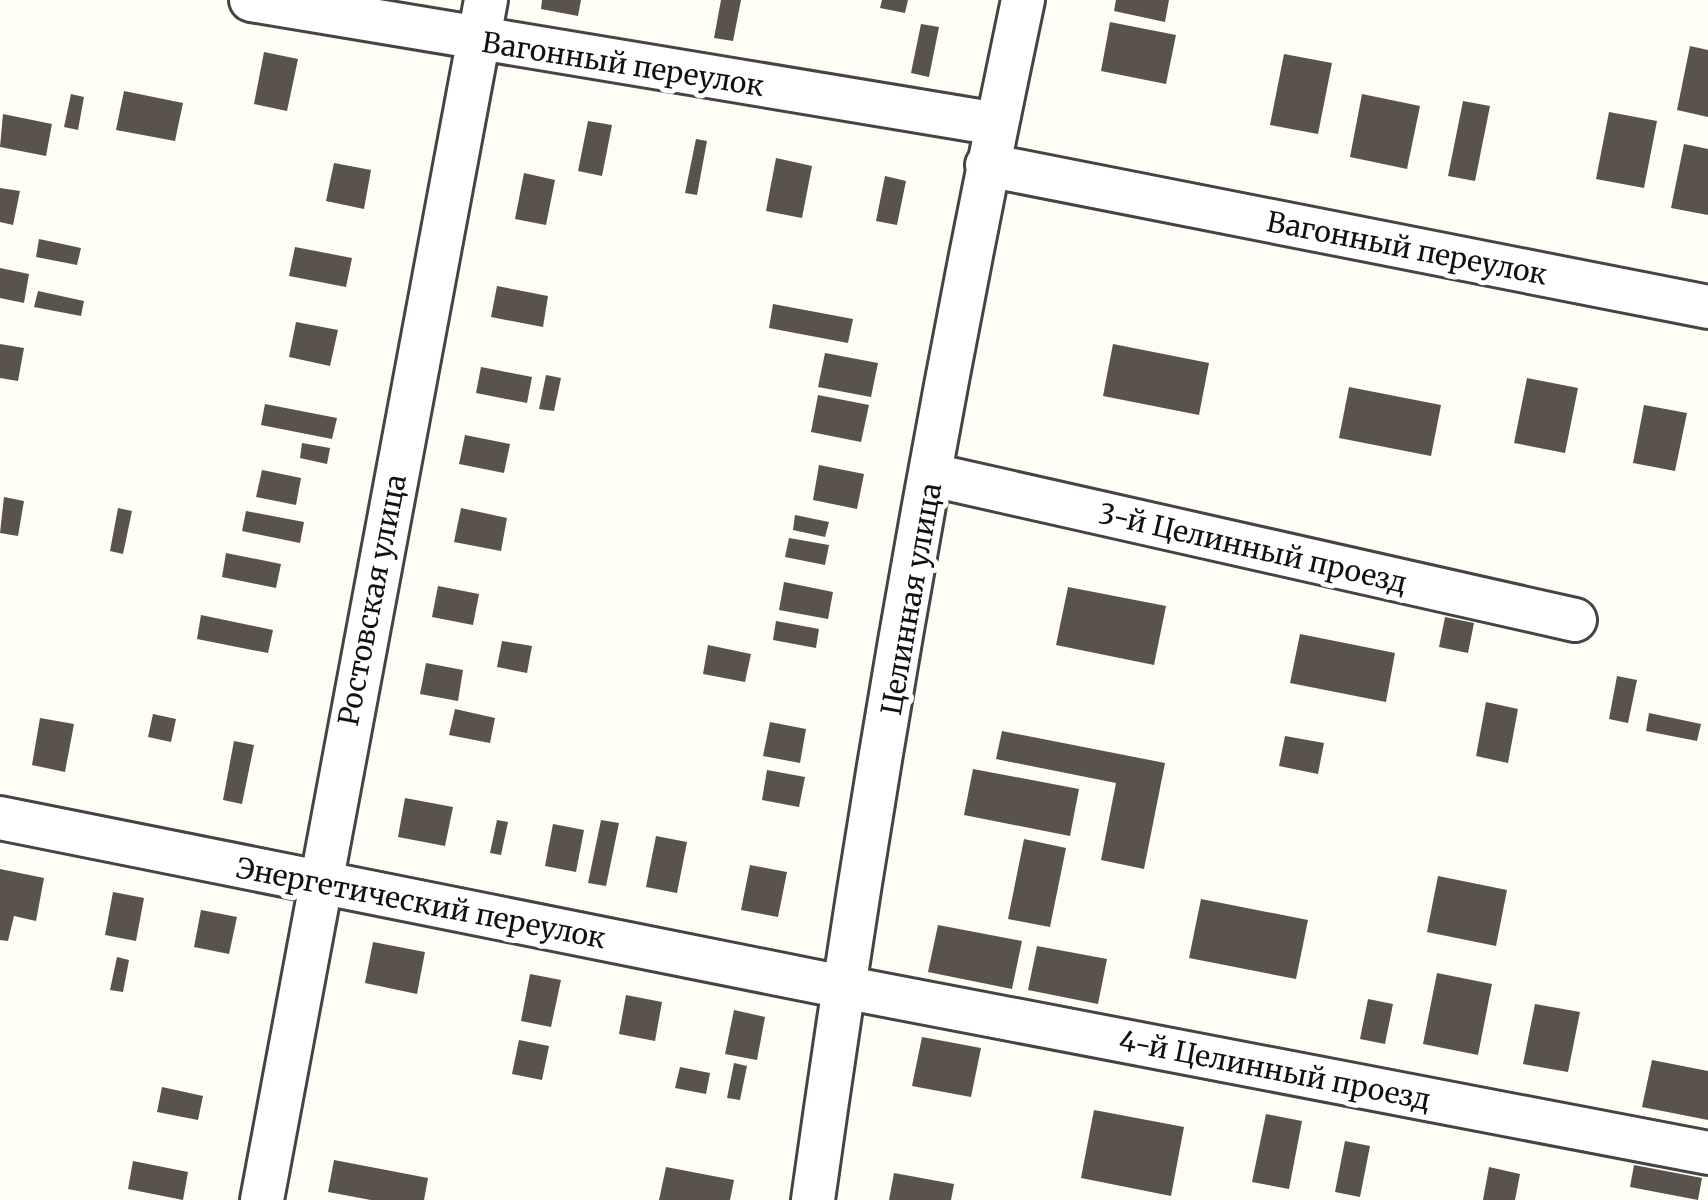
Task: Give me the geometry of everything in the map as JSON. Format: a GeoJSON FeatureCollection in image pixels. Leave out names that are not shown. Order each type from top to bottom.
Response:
{"type":"FeatureCollection","features":[{"type":"Feature","properties":{"kind":"street","name":"Вагонный переулок"},"geometry":{"type":"LineString","coordinates":[[250,0],[483,20],[997,124]]}},
{"type":"Feature","properties":{"kind":"street","name":"Целинная улица"},"geometry":{"type":"LineString","coordinates":[[813,1200],[843,987],[932,475],[987,165],[1023,0]]}},
{"type":"Feature","properties":{"kind":"street","name":"Ростовская улица"},"geometry":{"type":"LineString","coordinates":[[262,1200],[318,882],[483,20]]}},
{"type":"Feature","properties":{"kind":"street","name":"Вагонный переулок"},"geometry":{"type":"LineString","coordinates":[[987,165],[1708,307]]}},
{"type":"Feature","properties":{"kind":"street","name":"3-й Целинный проезд"},"geometry":{"type":"LineString","coordinates":[[932,475],[1574,620]]}},
{"type":"Feature","properties":{"kind":"street","name":"Энергетический переулок"},"geometry":{"type":"LineString","coordinates":[[0,818],[843,987]]}},
{"type":"Feature","properties":{"kind":"street","name":"4-й Целинный проезд"},"geometry":{"type":"LineString","coordinates":[[843,987],[1708,1153]]}},
{"type":"Feature","properties":{"kind":"building"},"geometry":{"type":"Polygon","coordinates":[[[542,0],[581,0],[578,16],[541,9],[542,0]]]}},
{"type":"Feature","properties":{"kind":"building"},"geometry":{"type":"Polygon","coordinates":[[[721,0],[741,0],[733,41],[714,38],[721,0]]]}},
{"type":"Feature","properties":{"kind":"building"},"geometry":{"type":"Polygon","coordinates":[[[882,0],[908,0],[905,13],[880,8],[882,0]]]}},
{"type":"Feature","properties":{"kind":"building"},"geometry":{"type":"Polygon","coordinates":[[[1116,0],[1169,0],[1165,22],[1114,11],[1116,0]]]}},
{"type":"Feature","properties":{"kind":"building"},"geometry":{"type":"Polygon","coordinates":[[[1110,22],[1176,35],[1166,84],[1101,71],[1110,22]]]}},
{"type":"Feature","properties":{"kind":"building"},"geometry":{"type":"Polygon","coordinates":[[[921,24],[939,27],[929,77],[911,73],[921,24]]]}},
{"type":"Feature","properties":{"kind":"building"},"geometry":{"type":"Polygon","coordinates":[[[1690,46],[1708,50],[1708,117],[1677,110],[1690,46]]]}},
{"type":"Feature","properties":{"kind":"building"},"geometry":{"type":"Polygon","coordinates":[[[264,52],[298,59],[287,111],[254,104],[264,52]]]}},
{"type":"Feature","properties":{"kind":"building"},"geometry":{"type":"Polygon","coordinates":[[[1284,54],[1332,63],[1318,134],[1270,125],[1284,54]]]}},
{"type":"Feature","properties":{"kind":"building"},"geometry":{"type":"Polygon","coordinates":[[[124,91],[183,103],[175,141],[116,130],[124,91]]]}},
{"type":"Feature","properties":{"kind":"building"},"geometry":{"type":"Polygon","coordinates":[[[71,94],[84,97],[78,130],[64,127],[71,94]]]}},
{"type":"Feature","properties":{"kind":"building"},"geometry":{"type":"Polygon","coordinates":[[[1362,94],[1420,106],[1407,169],[1350,157],[1362,94]]]}},
{"type":"Feature","properties":{"kind":"building"},"geometry":{"type":"Polygon","coordinates":[[[1463,101],[1490,106],[1475,181],[1448,176],[1463,101]]]}},
{"type":"Feature","properties":{"kind":"building"},"geometry":{"type":"Polygon","coordinates":[[[1609,112],[1657,121],[1644,188],[1596,179],[1609,112]]]}},
{"type":"Feature","properties":{"kind":"building"},"geometry":{"type":"Polygon","coordinates":[[[3,114],[52,124],[46,156],[0,147],[3,114]]]}},
{"type":"Feature","properties":{"kind":"building"},"geometry":{"type":"Polygon","coordinates":[[[588,121],[612,125],[602,176],[578,171],[588,121]]]}},
{"type":"Feature","properties":{"kind":"building"},"geometry":{"type":"Polygon","coordinates":[[[696,139],[707,141],[697,195],[685,193],[696,139]]]}},
{"type":"Feature","properties":{"kind":"building"},"geometry":{"type":"Polygon","coordinates":[[[1684,144],[1708,149],[1708,215],[1671,208],[1684,144]]]}},
{"type":"Feature","properties":{"kind":"building"},"geometry":{"type":"Polygon","coordinates":[[[776,158],[812,166],[802,218],[766,211],[776,158]]]}},
{"type":"Feature","properties":{"kind":"building"},"geometry":{"type":"Polygon","coordinates":[[[334,163],[371,170],[364,209],[326,201],[334,163]]]}},
{"type":"Feature","properties":{"kind":"building"},"geometry":{"type":"Polygon","coordinates":[[[524,173],[555,180],[546,225],[515,219],[524,173]]]}},
{"type":"Feature","properties":{"kind":"building"},"geometry":{"type":"Polygon","coordinates":[[[885,176],[906,181],[897,225],[876,221],[885,176]]]}},
{"type":"Feature","properties":{"kind":"building"},"geometry":{"type":"Polygon","coordinates":[[[0,188],[20,191],[13,225],[0,222],[0,188]]]}},
{"type":"Feature","properties":{"kind":"building"},"geometry":{"type":"Polygon","coordinates":[[[39,239],[81,248],[77,265],[36,257],[39,239]]]}},
{"type":"Feature","properties":{"kind":"building"},"geometry":{"type":"Polygon","coordinates":[[[295,247],[352,258],[346,287],[289,276],[295,247]]]}},
{"type":"Feature","properties":{"kind":"building"},"geometry":{"type":"Polygon","coordinates":[[[0,268],[29,274],[24,303],[0,298],[0,268]]]}},
{"type":"Feature","properties":{"kind":"building"},"geometry":{"type":"Polygon","coordinates":[[[497,286],[548,296],[543,327],[491,317],[497,286]]]}},
{"type":"Feature","properties":{"kind":"building"},"geometry":{"type":"Polygon","coordinates":[[[38,291],[84,301],[81,316],[34,307],[38,291]]]}},
{"type":"Feature","properties":{"kind":"building"},"geometry":{"type":"Polygon","coordinates":[[[773,304],[853,319],[848,343],[769,328],[773,304]]]}},
{"type":"Feature","properties":{"kind":"building"},"geometry":{"type":"Polygon","coordinates":[[[296,322],[338,330],[330,366],[289,357],[296,322]]]}},
{"type":"Feature","properties":{"kind":"building"},"geometry":{"type":"Polygon","coordinates":[[[0,344],[24,348],[18,381],[0,378],[0,344]]]}},
{"type":"Feature","properties":{"kind":"building"},"geometry":{"type":"Polygon","coordinates":[[[1113,344],[1209,363],[1199,415],[1103,396],[1113,344]]]}},
{"type":"Feature","properties":{"kind":"building"},"geometry":{"type":"Polygon","coordinates":[[[825,353],[878,363],[871,397],[818,387],[825,353]]]}},
{"type":"Feature","properties":{"kind":"building"},"geometry":{"type":"Polygon","coordinates":[[[481,367],[532,377],[527,403],[476,393],[481,367]]]}},
{"type":"Feature","properties":{"kind":"building"},"geometry":{"type":"Polygon","coordinates":[[[546,375],[561,378],[554,411],[539,409],[546,375]]]}},
{"type":"Feature","properties":{"kind":"building"},"geometry":{"type":"Polygon","coordinates":[[[1527,378],[1578,388],[1565,453],[1514,443],[1527,378]]]}},
{"type":"Feature","properties":{"kind":"building"},"geometry":{"type":"Polygon","coordinates":[[[1349,387],[1441,405],[1431,456],[1339,438],[1349,387]]]}},
{"type":"Feature","properties":{"kind":"building"},"geometry":{"type":"Polygon","coordinates":[[[818,395],[869,405],[861,442],[811,432],[818,395]]]}},
{"type":"Feature","properties":{"kind":"building"},"geometry":{"type":"Polygon","coordinates":[[[265,404],[337,418],[332,439],[261,425],[265,404]]]}},
{"type":"Feature","properties":{"kind":"building"},"geometry":{"type":"Polygon","coordinates":[[[1644,405],[1687,413],[1675,471],[1633,463],[1644,405]]]}},
{"type":"Feature","properties":{"kind":"building"},"geometry":{"type":"Polygon","coordinates":[[[465,435],[510,444],[504,473],[459,464],[465,435]]]}},
{"type":"Feature","properties":{"kind":"building"},"geometry":{"type":"Polygon","coordinates":[[[302,443],[330,448],[327,464],[300,458],[302,443]]]}},
{"type":"Feature","properties":{"kind":"building"},"geometry":{"type":"Polygon","coordinates":[[[819,465],[864,474],[857,509],[813,500],[819,465]]]}},
{"type":"Feature","properties":{"kind":"building"},"geometry":{"type":"Polygon","coordinates":[[[262,470],[301,478],[296,505],[256,497],[262,470]]]}},
{"type":"Feature","properties":{"kind":"building"},"geometry":{"type":"Polygon","coordinates":[[[4,497],[24,501],[18,536],[0,533],[4,497]]]}},
{"type":"Feature","properties":{"kind":"building"},"geometry":{"type":"Polygon","coordinates":[[[118,508],[132,511],[123,554],[110,551],[118,508]]]}},
{"type":"Feature","properties":{"kind":"building"},"geometry":{"type":"Polygon","coordinates":[[[461,508],[507,518],[501,551],[454,542],[461,508]]]}},
{"type":"Feature","properties":{"kind":"building"},"geometry":{"type":"Polygon","coordinates":[[[246,511],[304,522],[300,543],[242,531],[246,511]]]}},
{"type":"Feature","properties":{"kind":"building"},"geometry":{"type":"Polygon","coordinates":[[[795,515],[829,522],[825,537],[793,530],[795,515]]]}},
{"type":"Feature","properties":{"kind":"building"},"geometry":{"type":"Polygon","coordinates":[[[789,538],[829,545],[825,565],[785,557],[789,538]]]}},
{"type":"Feature","properties":{"kind":"building"},"geometry":{"type":"Polygon","coordinates":[[[226,553],[281,564],[276,588],[222,577],[226,553]]]}},
{"type":"Feature","properties":{"kind":"building"},"geometry":{"type":"Polygon","coordinates":[[[784,582],[833,592],[828,619],[779,610],[784,582]]]}},
{"type":"Feature","properties":{"kind":"building"},"geometry":{"type":"Polygon","coordinates":[[[438,586],[479,594],[473,625],[432,617],[438,586]]]}},
{"type":"Feature","properties":{"kind":"building"},"geometry":{"type":"Polygon","coordinates":[[[1068,587],[1166,606],[1154,665],[1056,645],[1068,587]]]}},
{"type":"Feature","properties":{"kind":"building"},"geometry":{"type":"Polygon","coordinates":[[[201,615],[273,630],[268,653],[197,639],[201,615]]]}},
{"type":"Feature","properties":{"kind":"building"},"geometry":{"type":"Polygon","coordinates":[[[1445,617],[1474,623],[1468,653],[1439,647],[1445,617]]]}},
{"type":"Feature","properties":{"kind":"building"},"geometry":{"type":"Polygon","coordinates":[[[776,621],[819,629],[816,648],[773,640],[776,621]]]}},
{"type":"Feature","properties":{"kind":"building"},"geometry":{"type":"Polygon","coordinates":[[[1300,634],[1395,653],[1386,702],[1290,683],[1300,634]]]}},
{"type":"Feature","properties":{"kind":"building"},"geometry":{"type":"Polygon","coordinates":[[[502,641],[532,646],[527,673],[497,667],[502,641]]]}},
{"type":"Feature","properties":{"kind":"building"},"geometry":{"type":"Polygon","coordinates":[[[708,645],[751,654],[745,682],[703,674],[708,645]]]}},
{"type":"Feature","properties":{"kind":"building"},"geometry":{"type":"Polygon","coordinates":[[[426,663],[463,670],[458,701],[420,694],[426,663]]]}},
{"type":"Feature","properties":{"kind":"building"},"geometry":{"type":"Polygon","coordinates":[[[1617,676],[1637,680],[1628,723],[1609,719],[1617,676]]]}},
{"type":"Feature","properties":{"kind":"building"},"geometry":{"type":"Polygon","coordinates":[[[1486,702],[1518,709],[1508,763],[1476,756],[1486,702]]]}},
{"type":"Feature","properties":{"kind":"building"},"geometry":{"type":"Polygon","coordinates":[[[455,709],[495,718],[490,743],[449,735],[455,709]]]}},
{"type":"Feature","properties":{"kind":"building"},"geometry":{"type":"Polygon","coordinates":[[[1649,713],[1701,724],[1697,741],[1646,731],[1649,713]]]}},
{"type":"Feature","properties":{"kind":"building"},"geometry":{"type":"Polygon","coordinates":[[[153,714],[176,719],[171,742],[148,737],[153,714]]]}},
{"type":"Feature","properties":{"kind":"building"},"geometry":{"type":"Polygon","coordinates":[[[40,718],[74,724],[65,772],[32,765],[40,718]]]}},
{"type":"Feature","properties":{"kind":"building"},"geometry":{"type":"Polygon","coordinates":[[[770,722],[806,729],[800,763],[763,756],[770,722]]]}},
{"type":"Feature","properties":{"kind":"building"},"geometry":{"type":"Polygon","coordinates":[[[1002,731],[1165,763],[1144,869],[1101,860],[1116,783],[996,759],[1002,731]]]}},
{"type":"Feature","properties":{"kind":"building"},"geometry":{"type":"Polygon","coordinates":[[[1285,736],[1324,743],[1318,774],[1279,766],[1285,736]]]}},
{"type":"Feature","properties":{"kind":"building"},"geometry":{"type":"Polygon","coordinates":[[[234,741],[254,745],[242,804],[223,800],[234,741]]]}},
{"type":"Feature","properties":{"kind":"building"},"geometry":{"type":"Polygon","coordinates":[[[973,769],[1079,789],[1070,836],[964,815],[973,769]]]}},
{"type":"Feature","properties":{"kind":"building"},"geometry":{"type":"Polygon","coordinates":[[[767,770],[805,777],[799,807],[762,800],[767,770]]]}},
{"type":"Feature","properties":{"kind":"building"},"geometry":{"type":"Polygon","coordinates":[[[405,798],[453,807],[445,846],[398,837],[405,798]]]}},
{"type":"Feature","properties":{"kind":"building"},"geometry":{"type":"Polygon","coordinates":[[[497,820],[508,822],[501,855],[490,853],[497,820]]]}},
{"type":"Feature","properties":{"kind":"building"},"geometry":{"type":"Polygon","coordinates":[[[601,820],[619,823],[606,886],[588,883],[601,820]]]}},
{"type":"Feature","properties":{"kind":"building"},"geometry":{"type":"Polygon","coordinates":[[[553,824],[584,830],[576,872],[545,866],[553,824]]]}},
{"type":"Feature","properties":{"kind":"building"},"geometry":{"type":"Polygon","coordinates":[[[656,836],[687,842],[677,893],[646,887],[656,836]]]}},
{"type":"Feature","properties":{"kind":"building"},"geometry":{"type":"Polygon","coordinates":[[[1024,839],[1066,848],[1050,927],[1008,919],[1024,839]]]}},
{"type":"Feature","properties":{"kind":"building"},"geometry":{"type":"Polygon","coordinates":[[[750,865],[787,872],[778,917],[741,910],[750,865]]]}},
{"type":"Feature","properties":{"kind":"building"},"geometry":{"type":"Polygon","coordinates":[[[0,869],[44,878],[36,921],[14,916],[8,941],[0,940],[0,869]]]}},
{"type":"Feature","properties":{"kind":"building"},"geometry":{"type":"Polygon","coordinates":[[[1438,876],[1507,890],[1496,946],[1427,932],[1438,876]]]}},
{"type":"Feature","properties":{"kind":"building"},"geometry":{"type":"Polygon","coordinates":[[[113,892],[144,898],[136,941],[105,935],[113,892]]]}},
{"type":"Feature","properties":{"kind":"building"},"geometry":{"type":"Polygon","coordinates":[[[1201,899],[1308,920],[1296,979],[1189,958],[1201,899]]]}},
{"type":"Feature","properties":{"kind":"building"},"geometry":{"type":"Polygon","coordinates":[[[201,910],[237,917],[229,954],[194,947],[201,910]]]}},
{"type":"Feature","properties":{"kind":"building"},"geometry":{"type":"Polygon","coordinates":[[[938,925],[1022,941],[1012,989],[928,972],[938,925]]]}},
{"type":"Feature","properties":{"kind":"building"},"geometry":{"type":"Polygon","coordinates":[[[373,942],[425,952],[417,994],[365,983],[373,942]]]}},
{"type":"Feature","properties":{"kind":"building"},"geometry":{"type":"Polygon","coordinates":[[[1037,946],[1107,959],[1098,1004],[1028,990],[1037,946]]]}},
{"type":"Feature","properties":{"kind":"building"},"geometry":{"type":"Polygon","coordinates":[[[117,957],[129,960],[123,992],[110,990],[117,957]]]}},
{"type":"Feature","properties":{"kind":"building"},"geometry":{"type":"Polygon","coordinates":[[[1437,973],[1492,984],[1478,1055],[1423,1044],[1437,973]]]}},
{"type":"Feature","properties":{"kind":"building"},"geometry":{"type":"Polygon","coordinates":[[[530,974],[561,980],[551,1027],[521,1021],[530,974]]]}},
{"type":"Feature","properties":{"kind":"building"},"geometry":{"type":"Polygon","coordinates":[[[626,995],[662,1002],[655,1041],[619,1034],[626,995]]]}},
{"type":"Feature","properties":{"kind":"building"},"geometry":{"type":"Polygon","coordinates":[[[1368,999],[1393,1004],[1385,1044],[1360,1039],[1368,999]]]}},
{"type":"Feature","properties":{"kind":"building"},"geometry":{"type":"Polygon","coordinates":[[[1535,1004],[1580,1012],[1568,1072],[1523,1064],[1535,1004]]]}},
{"type":"Feature","properties":{"kind":"building"},"geometry":{"type":"Polygon","coordinates":[[[734,1010],[765,1017],[757,1060],[725,1054],[734,1010]]]}},
{"type":"Feature","properties":{"kind":"building"},"geometry":{"type":"Polygon","coordinates":[[[922,1037],[981,1048],[971,1097],[912,1086],[922,1037]]]}},
{"type":"Feature","properties":{"kind":"building"},"geometry":{"type":"Polygon","coordinates":[[[519,1040],[549,1046],[542,1080],[512,1074],[519,1040]]]}},
{"type":"Feature","properties":{"kind":"building"},"geometry":{"type":"Polygon","coordinates":[[[1652,1060],[1708,1071],[1708,1120],[1642,1107],[1652,1060]]]}},
{"type":"Feature","properties":{"kind":"building"},"geometry":{"type":"Polygon","coordinates":[[[734,1063],[747,1066],[740,1100],[727,1098],[734,1063]]]}},
{"type":"Feature","properties":{"kind":"building"},"geometry":{"type":"Polygon","coordinates":[[[680,1067],[710,1073],[706,1094],[675,1088],[680,1067]]]}},
{"type":"Feature","properties":{"kind":"building"},"geometry":{"type":"Polygon","coordinates":[[[162,1087],[203,1096],[198,1120],[157,1112],[162,1087]]]}},
{"type":"Feature","properties":{"kind":"building"},"geometry":{"type":"Polygon","coordinates":[[[1094,1110],[1184,1127],[1171,1196],[1081,1178],[1094,1110]]]}},
{"type":"Feature","properties":{"kind":"building"},"geometry":{"type":"Polygon","coordinates":[[[1266,1114],[1302,1121],[1289,1189],[1252,1182],[1266,1114]]]}},
{"type":"Feature","properties":{"kind":"building"},"geometry":{"type":"Polygon","coordinates":[[[1345,1141],[1370,1146],[1360,1197],[1335,1192],[1345,1141]]]}},
{"type":"Feature","properties":{"kind":"building"},"geometry":{"type":"Polygon","coordinates":[[[334,1160],[428,1178],[424,1200],[371,1200],[328,1192],[334,1160]]]}},
{"type":"Feature","properties":{"kind":"building"},"geometry":{"type":"Polygon","coordinates":[[[133,1161],[188,1172],[183,1200],[128,1189],[133,1161]]]}},
{"type":"Feature","properties":{"kind":"building"},"geometry":{"type":"Polygon","coordinates":[[[1634,1165],[1702,1178],[1698,1200],[1630,1187],[1634,1165]]]}},
{"type":"Feature","properties":{"kind":"building"},"geometry":{"type":"Polygon","coordinates":[[[666,1167],[734,1180],[730,1200],[659,1200],[666,1167]]]}},
{"type":"Feature","properties":{"kind":"building"},"geometry":{"type":"Polygon","coordinates":[[[1489,1167],[1520,1174],[1515,1200],[1483,1200],[1489,1167]]]}},
{"type":"Feature","properties":{"kind":"building"},"geometry":{"type":"Polygon","coordinates":[[[894,1173],[954,1184],[951,1200],[889,1200],[894,1173]]]}}]}
